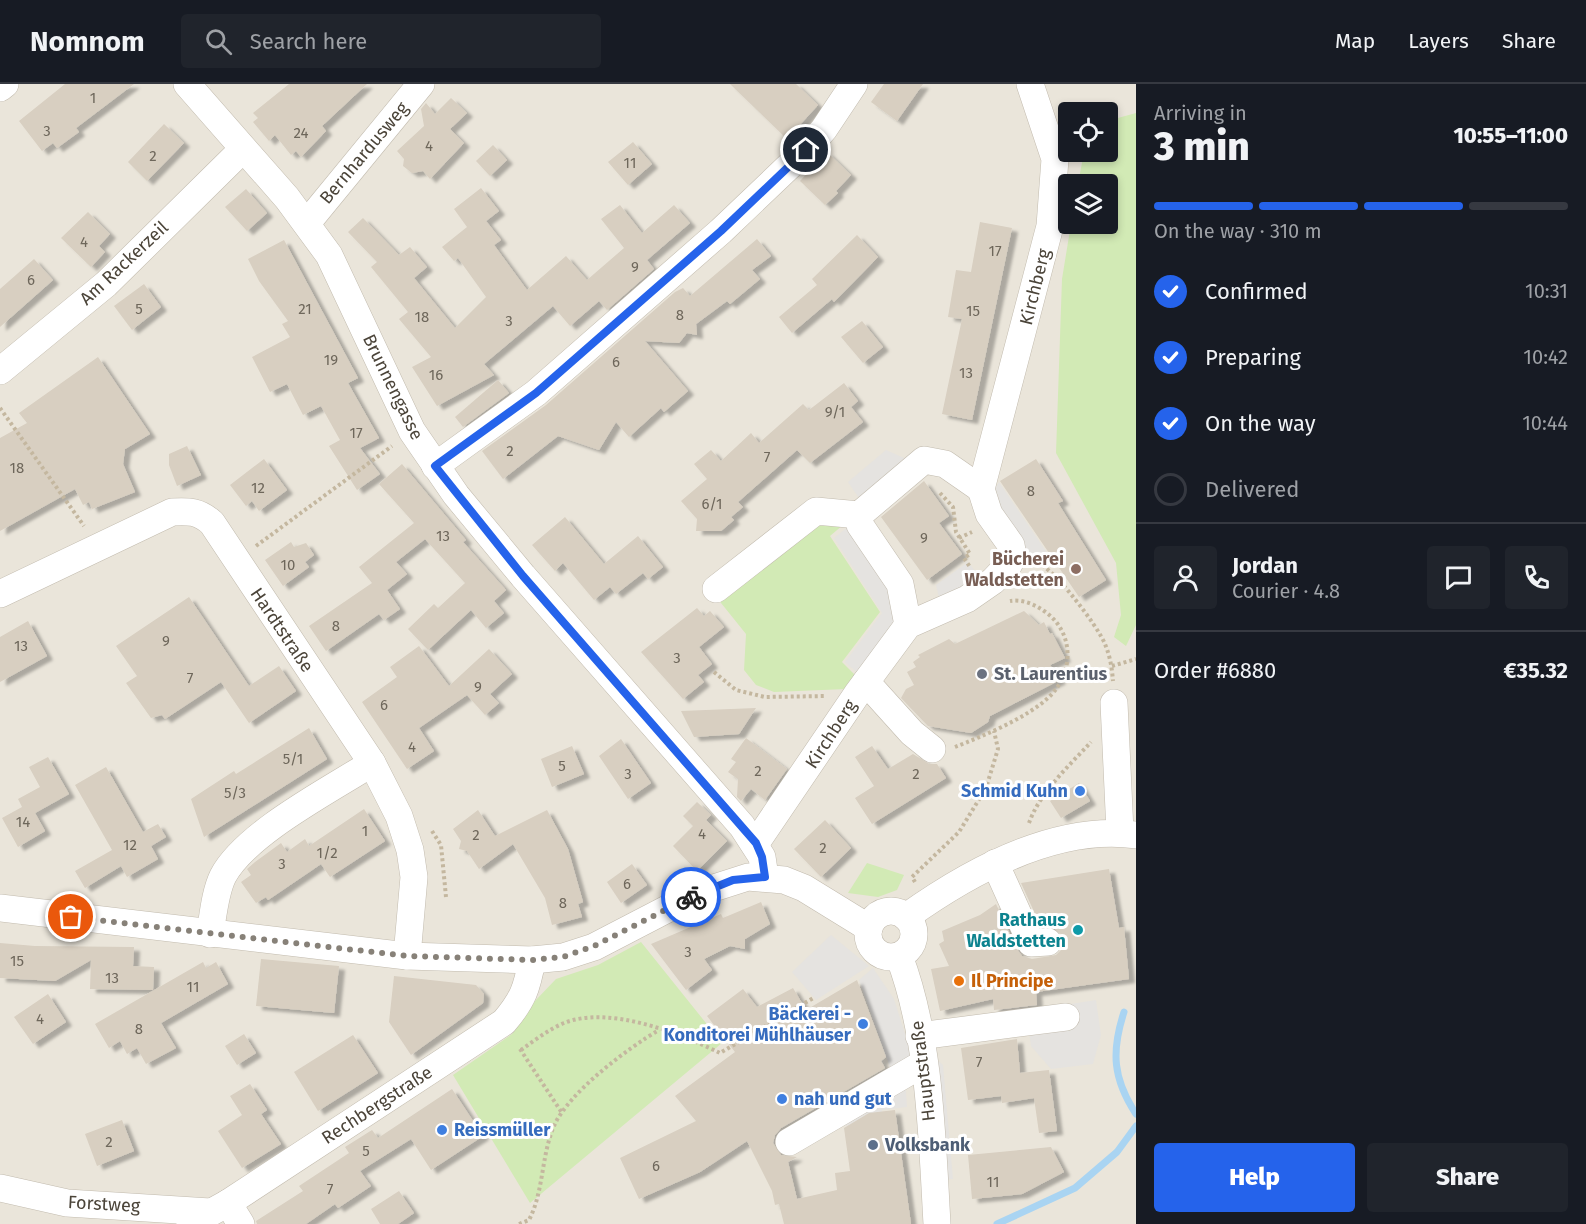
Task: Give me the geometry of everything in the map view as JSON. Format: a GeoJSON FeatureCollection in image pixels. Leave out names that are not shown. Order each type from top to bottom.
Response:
{"type":"FeatureCollection","features":[{"type":"Feature","properties":{"kind":"street"},"geometry":{"type":"LineString","coordinates":[[0,87],[5,84]]}},
{"type":"Feature","properties":{"kind":"street","name":"Brunnengasse"},"geometry":{"type":"LineString","coordinates":[[187,84],[307,223],[348,292],[412,431],[435,466],[523,576],[756,843],[762,857],[765,877]]}},
{"type":"Feature","properties":{"kind":"street","name":"Bernhardusweg"},"geometry":{"type":"LineString","coordinates":[[307,223],[421,84]]}},
{"type":"Feature","properties":{"kind":"street"},"geometry":{"type":"LineString","coordinates":[[435,466],[536,393],[721,231],[806,150],[824,129],[854,84]]}},
{"type":"Feature","properties":{"kind":"street","name":"Kirchberg"},"geometry":{"type":"LineString","coordinates":[[981,489],[1050,226],[1055,159],[1030,84]]}},
{"type":"Feature","properties":{"kind":"street","name":"Am Rackerzeil"},"geometry":{"type":"LineString","coordinates":[[0,370],[106,284],[243,149]]}},
{"type":"Feature","properties":{"kind":"street"},"geometry":{"type":"LineString","coordinates":[[716,590],[816,511],[860,515],[924,460],[936,460],[981,489],[989,514],[1011,545],[1013,556],[992,595],[908,625],[900,584],[860,525],[860,515]]}},
{"type":"Feature","properties":{"kind":"street","name":"Hardtstraße"},"geometry":{"type":"LineString","coordinates":[[0,594],[172,512],[190,510],[203,515],[212,523],[372,763],[399,816],[410,850],[414,877],[407,956]]}},
{"type":"Feature","properties":{"kind":"street","name":"Kirchberg"},"geometry":{"type":"LineString","coordinates":[[756,843],[861,688],[908,625]]}},
{"type":"Feature","properties":{"kind":"street"},"geometry":{"type":"LineString","coordinates":[[861,688],[932,749]]}},
{"type":"Feature","properties":{"kind":"street"},"geometry":{"type":"LineString","coordinates":[[917,910],[912,924],[914,937],[909,949],[899,956],[885,956],[874,950],[869,939],[869,928],[874,919],[882,913],[917,910],[967,877],[1007,858],[1064,840],[1128,834],[1114,703]]}},
{"type":"Feature","properties":{"kind":"street"},"geometry":{"type":"LineString","coordinates":[[210,934],[223,876],[240,855],[280,821],[372,763]]}},
{"type":"Feature","properties":{"kind":"street"},"geometry":{"type":"LineString","coordinates":[[1007,858],[1032,943],[1048,942]]}},
{"type":"Feature","properties":{"kind":"street"},"geometry":{"type":"LineString","coordinates":[[0,908],[407,956],[532,960],[563,957],[594,946],[715,886],[748,877],[765,877],[784,880],[804,888],[869,928]]}},
{"type":"Feature","properties":{"kind":"street","name":"Hauptstraße"},"geometry":{"type":"LineString","coordinates":[[899,956],[914,1000],[924,1063],[937,1224]]}},
{"type":"Feature","properties":{"kind":"street","name":"Rechbergstraße"},"geometry":{"type":"LineString","coordinates":[[217,1216],[504,1022],[520,1004],[528,985],[532,960]]}},
{"type":"Feature","properties":{"kind":"street"},"geometry":{"type":"LineString","coordinates":[[920,1036],[1066,1017]]}},
{"type":"Feature","properties":{"kind":"street"},"geometry":{"type":"LineString","coordinates":[[789,1142],[924,1063]]}},
{"type":"Feature","properties":{"kind":"street","name":"Forstweg"},"geometry":{"type":"LineString","coordinates":[[0,1188],[67,1203],[217,1216]]}},
{"type":"Feature","properties":{"kind":"path"},"geometry":{"type":"LineString","coordinates":[[0,408],[99,546]]}},
{"type":"Feature","properties":{"kind":"path"},"geometry":{"type":"LineString","coordinates":[[236,560],[412,431]]}},
{"type":"Feature","properties":{"kind":"path"},"geometry":{"type":"LineString","coordinates":[[915,466],[953,507],[956,532],[970,554],[964,558],[992,595],[1018,599],[1037,606],[1056,619],[1066,635],[1068,648],[1063,679],[1048,698],[994,731],[943,752],[932,749]]}},
{"type":"Feature","properties":{"kind":"path"},"geometry":{"type":"LineString","coordinates":[[1013,556],[1043,565],[1060,580],[1105,643],[1112,666],[1136,659]]}},
{"type":"Feature","properties":{"kind":"path"},"geometry":{"type":"LineString","coordinates":[[714,672],[736,690],[765,697],[861,688]]}},
{"type":"Feature","properties":{"kind":"path"},"geometry":{"type":"LineString","coordinates":[[917,910],[912,877],[959,832],[986,788],[998,749],[994,731]]}},
{"type":"Feature","properties":{"kind":"path"},"geometry":{"type":"LineString","coordinates":[[1007,858],[1033,812],[1095,737]]}},
{"type":"Feature","properties":{"kind":"path"},"geometry":{"type":"LineString","coordinates":[[521,1050],[564,1023],[591,1018],[619,1018],[696,1041],[720,1053],[815,997]]}},
{"type":"Feature","properties":{"kind":"path"},"geometry":{"type":"LineString","coordinates":[[504,1022],[562,1113]]}},
{"type":"Feature","properties":{"kind":"path"},"geometry":{"type":"LineString","coordinates":[[519,1224],[529,1220],[536,1207],[554,1125],[562,1113],[596,1074],[660,1029]]}},
{"type":"Feature","properties":{"kind":"shaded area"},"geometry":{"type":"Polygon","coordinates":[[[0,84],[1136,84],[1136,1224],[0,1224],[0,84]]]}},
{"type":"Feature","properties":{"kind":"shaded area"},"geometry":{"type":"Polygon","coordinates":[[[886,450],[913,462],[863,504],[848,482],[886,450]]]}},
{"type":"Feature","properties":{"kind":"shaded area"},"geometry":{"type":"Polygon","coordinates":[[[999,482],[1050,557],[1026,556],[1003,526],[994,490],[999,482]]]}},
{"type":"Feature","properties":{"kind":"shaded area"},"geometry":{"type":"Polygon","coordinates":[[[849,526],[888,585],[900,612],[860,675],[845,662],[882,613],[834,538],[849,526]]]}},
{"type":"Feature","properties":{"kind":"shaded area"},"geometry":{"type":"Polygon","coordinates":[[[968,562],[983,581],[941,606],[936,585],[968,562]]]}},
{"type":"Feature","properties":{"kind":"shaded area"},"geometry":{"type":"Polygon","coordinates":[[[831,935],[869,966],[816,1000],[792,972],[831,935]]]}},
{"type":"Feature","properties":{"kind":"shaded area"},"geometry":{"type":"Polygon","coordinates":[[[873,968],[894,999],[914,1062],[892,1073],[859,980],[873,968]]]}},
{"type":"Feature","properties":{"kind":"shaded area"},"geometry":{"type":"Polygon","coordinates":[[[1096,1000],[1101,1035],[1093,1064],[1051,1069],[1031,1046],[1026,1011],[1096,1000]]]}},
{"type":"Feature","properties":{"kind":"shaded area"},"geometry":{"type":"Polygon","coordinates":[[[932,1055],[943,1065],[953,1179],[943,1180],[932,1055]]]}},
{"type":"Feature","properties":{"kind":"shaded area"},"geometry":{"type":"Polygon","coordinates":[[[905,1078],[907,1107],[882,1110],[884,1120],[842,1126],[905,1078]]]}},
{"type":"Feature","properties":{"kind":"green space"},"geometry":{"type":"Polygon","coordinates":[[[1136,113],[1136,625],[1126,646],[1114,637],[1121,615],[1116,563],[1056,453],[1062,279],[1069,234],[1118,234],[1118,174],[1080,174],[1082,162],[1118,162],[1118,118],[1136,113]]]}},
{"type":"Feature","properties":{"kind":"green space"},"geometry":{"type":"Polygon","coordinates":[[[815,522],[843,525],[830,536],[880,612],[842,662],[858,678],[847,689],[774,692],[756,685],[744,670],[746,634],[717,598],[815,522]]]}},
{"type":"Feature","properties":{"kind":"green space"},"geometry":{"type":"Polygon","coordinates":[[[867,863],[904,875],[897,890],[878,897],[848,893],[867,863]]]}},
{"type":"Feature","properties":{"kind":"green space"},"geometry":{"type":"Polygon","coordinates":[[[641,942],[722,1043],[530,1203],[453,1075],[512,1034],[534,1002],[556,979],[598,965],[641,942]]]}},
{"type":"Feature","properties":{"kind":"building"},"geometry":{"type":"Polygon","coordinates":[[[65,84],[134,84],[76,128],[79,132],[57,148],[53,143],[42,151],[19,121],[65,84]]]}},
{"type":"Feature","properties":{"kind":"building"},"geometry":{"type":"Polygon","coordinates":[[[289,84],[367,84],[322,126],[326,131],[301,157],[296,151],[291,155],[275,135],[269,141],[253,122],[258,118],[253,113],[289,84]]]}},
{"type":"Feature","properties":{"kind":"building"},"geometry":{"type":"Polygon","coordinates":[[[730,84],[796,84],[818,105],[787,139],[730,84]]]}},
{"type":"Feature","properties":{"kind":"building"},"geometry":{"type":"Polygon","coordinates":[[[884,84],[923,84],[897,121],[871,102],[884,84]]]}},
{"type":"Feature","properties":{"kind":"building"},"geometry":{"type":"Polygon","coordinates":[[[451,98],[467,113],[450,129],[464,143],[430,179],[423,171],[412,173],[403,166],[404,159],[397,151],[424,126],[421,109],[426,103],[435,114],[451,98]]]}},
{"type":"Feature","properties":{"kind":"building"},"geometry":{"type":"Polygon","coordinates":[[[164,124],[184,143],[147,181],[128,162],[164,124]]]}},
{"type":"Feature","properties":{"kind":"building"},"geometry":{"type":"Polygon","coordinates":[[[633,142],[652,164],[628,185],[608,162],[633,142]]]}},
{"type":"Feature","properties":{"kind":"building"},"geometry":{"type":"Polygon","coordinates":[[[493,145],[507,160],[490,176],[476,161],[493,145]]]}},
{"type":"Feature","properties":{"kind":"building"},"geometry":{"type":"Polygon","coordinates":[[[827,152],[851,175],[836,191],[838,193],[825,205],[800,181],[827,152]]]}},
{"type":"Feature","properties":{"kind":"building"},"geometry":{"type":"Polygon","coordinates":[[[481,188],[499,211],[486,221],[501,240],[494,245],[527,290],[566,256],[587,280],[624,248],[601,219],[620,205],[642,233],[674,205],[690,223],[647,260],[654,269],[607,310],[599,301],[570,326],[553,306],[484,364],[494,375],[437,406],[412,367],[431,357],[399,319],[408,312],[371,267],[377,262],[348,232],[363,218],[399,255],[410,247],[427,267],[414,278],[455,328],[486,297],[458,258],[454,261],[442,247],[467,227],[454,209],[481,188]]]}},
{"type":"Feature","properties":{"kind":"building"},"geometry":{"type":"Polygon","coordinates":[[[246,189],[267,213],[247,231],[225,207],[246,189]]]}},
{"type":"Feature","properties":{"kind":"building"},"geometry":{"type":"Polygon","coordinates":[[[88,212],[110,234],[99,246],[105,252],[91,267],[61,238],[88,212]]]}},
{"type":"Feature","properties":{"kind":"building"},"geometry":{"type":"Polygon","coordinates":[[[980,222],[1012,228],[972,420],[942,414],[962,319],[948,317],[956,270],[971,272],[980,222]]]}},
{"type":"Feature","properties":{"kind":"building"},"geometry":{"type":"Polygon","coordinates":[[[857,235],[878,257],[834,302],[832,299],[792,333],[779,317],[817,285],[812,279],[857,235]]]}},
{"type":"Feature","properties":{"kind":"building"},"geometry":{"type":"Polygon","coordinates":[[[757,239],[771,256],[752,270],[760,279],[730,304],[727,301],[696,324],[697,335],[687,333],[679,343],[645,341],[688,391],[664,412],[661,408],[629,437],[616,422],[599,450],[558,436],[503,479],[482,451],[546,405],[675,292],[683,288],[690,296],[757,239]]]}},
{"type":"Feature","properties":{"kind":"building"},"geometry":{"type":"Polygon","coordinates":[[[284,240],[358,378],[348,383],[379,438],[360,448],[380,474],[357,490],[329,446],[340,440],[321,406],[303,415],[287,384],[270,392],[252,357],[290,337],[282,324],[288,321],[259,281],[248,259],[284,240]]]}},
{"type":"Feature","properties":{"kind":"building"},"geometry":{"type":"Polygon","coordinates":[[[34,259],[53,280],[0,327],[0,289],[34,259]]]}},
{"type":"Feature","properties":{"kind":"building"},"geometry":{"type":"Polygon","coordinates":[[[144,284],[161,307],[132,330],[114,306],[144,284]]]}},
{"type":"Feature","properties":{"kind":"building"},"geometry":{"type":"Polygon","coordinates":[[[862,321],[883,347],[863,363],[841,337],[862,321]]]}},
{"type":"Feature","properties":{"kind":"building"},"geometry":{"type":"Polygon","coordinates":[[[98,357],[150,434],[125,449],[123,464],[135,492],[92,509],[89,502],[83,505],[75,489],[0,531],[0,438],[27,423],[19,413],[98,357]]]}},
{"type":"Feature","properties":{"kind":"building"},"geometry":{"type":"Polygon","coordinates":[[[498,380],[509,393],[463,427],[455,417],[498,380]]]}},
{"type":"Feature","properties":{"kind":"building"},"geometry":{"type":"Polygon","coordinates":[[[844,383],[858,401],[851,407],[863,422],[810,463],[797,450],[738,502],[743,507],[731,517],[734,520],[721,531],[696,531],[697,519],[681,501],[707,479],[694,464],[711,450],[721,461],[751,433],[759,443],[803,404],[809,410],[844,383]]]}},
{"type":"Feature","properties":{"kind":"building"},"geometry":{"type":"Polygon","coordinates":[[[187,446],[201,475],[177,486],[169,465],[169,454],[187,446]]]}},
{"type":"Feature","properties":{"kind":"building"},"geometry":{"type":"Polygon","coordinates":[[[264,459],[287,490],[259,511],[252,501],[246,506],[230,485],[264,459]]]}},
{"type":"Feature","properties":{"kind":"building"},"geometry":{"type":"Polygon","coordinates":[[[1036,459],[1063,501],[1058,503],[1106,580],[1079,597],[1000,481],[1036,459]]]}},
{"type":"Feature","properties":{"kind":"building"},"geometry":{"type":"Polygon","coordinates":[[[402,464],[466,540],[463,542],[506,590],[494,601],[504,613],[486,628],[471,610],[428,650],[408,629],[434,604],[438,608],[465,583],[425,539],[396,562],[407,574],[387,590],[400,609],[384,620],[379,614],[326,651],[309,626],[372,583],[359,567],[414,523],[379,484],[402,464]]]}},
{"type":"Feature","properties":{"kind":"building"},"geometry":{"type":"Polygon","coordinates":[[[924,481],[949,516],[939,523],[962,554],[927,580],[881,517],[924,481]]]}},
{"type":"Feature","properties":{"kind":"building"},"geometry":{"type":"Polygon","coordinates":[[[565,517],[604,564],[638,536],[663,567],[648,579],[643,573],[616,594],[610,587],[594,600],[563,563],[555,571],[532,545],[565,517]]]}},
{"type":"Feature","properties":{"kind":"building"},"geometry":{"type":"Polygon","coordinates":[[[291,542],[294,547],[306,543],[314,555],[305,562],[309,567],[283,586],[265,560],[291,542]]]}},
{"type":"Feature","properties":{"kind":"building"},"geometry":{"type":"Polygon","coordinates":[[[189,597],[249,686],[279,666],[296,691],[249,723],[221,682],[165,719],[162,715],[151,718],[126,683],[137,676],[116,646],[189,597]]]}},
{"type":"Feature","properties":{"kind":"building"},"geometry":{"type":"Polygon","coordinates":[[[697,608],[704,616],[710,611],[724,627],[699,647],[712,664],[698,675],[704,682],[683,699],[641,652],[697,608]]]}},
{"type":"Feature","properties":{"kind":"building","name":"St. Laurentius"},"geometry":{"type":"Polygon","coordinates":[[[1024,611],[1039,625],[1044,622],[1050,634],[1052,633],[1065,658],[1050,665],[1060,680],[990,716],[988,722],[971,733],[928,726],[901,698],[906,689],[914,685],[907,672],[916,667],[913,662],[920,657],[918,655],[949,639],[955,644],[1024,611]]]}},
{"type":"Feature","properties":{"kind":"building"},"geometry":{"type":"Polygon","coordinates":[[[28,621],[47,656],[0,682],[0,637],[28,621]]]}},
{"type":"Feature","properties":{"kind":"building"},"geometry":{"type":"Polygon","coordinates":[[[419,646],[449,686],[489,649],[512,674],[490,694],[499,703],[485,715],[467,695],[419,728],[434,751],[407,769],[362,702],[397,677],[390,667],[419,646]]]}},
{"type":"Feature","properties":{"kind":"building"},"geometry":{"type":"Polygon","coordinates":[[[756,708],[739,734],[694,737],[681,711],[756,708]]]}},
{"type":"Feature","properties":{"kind":"building"},"geometry":{"type":"Polygon","coordinates":[[[309,728],[327,759],[204,837],[191,799],[234,771],[236,774],[309,728]]]}},
{"type":"Feature","properties":{"kind":"building"},"geometry":{"type":"Polygon","coordinates":[[[746,738],[787,769],[765,800],[751,789],[741,801],[737,797],[738,779],[728,772],[736,762],[731,759],[746,738]]]}},
{"type":"Feature","properties":{"kind":"building"},"geometry":{"type":"Polygon","coordinates":[[[621,739],[651,783],[628,799],[599,756],[621,739]]]}},
{"type":"Feature","properties":{"kind":"building"},"geometry":{"type":"Polygon","coordinates":[[[572,746],[584,774],[552,787],[541,759],[572,746]]]}},
{"type":"Feature","properties":{"kind":"building"},"geometry":{"type":"Polygon","coordinates":[[[872,746],[888,769],[913,754],[929,764],[937,764],[946,778],[872,824],[855,798],[874,786],[855,757],[872,746]]]}},
{"type":"Feature","properties":{"kind":"building"},"geometry":{"type":"Polygon","coordinates":[[[48,757],[69,794],[35,813],[45,831],[18,847],[2,818],[22,807],[18,799],[40,787],[29,767],[48,757]]]}},
{"type":"Feature","properties":{"kind":"building"},"geometry":{"type":"Polygon","coordinates":[[[106,767],[143,832],[158,824],[166,837],[151,846],[158,859],[127,877],[121,866],[85,888],[75,871],[112,850],[75,785],[106,767]]]}},
{"type":"Feature","properties":{"kind":"building","name":"Schmid Kuhn"},"geometry":{"type":"Polygon","coordinates":[[[1079,783],[1090,801],[1061,818],[1050,801],[1079,783]]]}},
{"type":"Feature","properties":{"kind":"building"},"geometry":{"type":"Polygon","coordinates":[[[697,802],[711,815],[706,820],[727,841],[697,871],[673,846],[693,826],[683,816],[697,802]]]}},
{"type":"Feature","properties":{"kind":"building"},"geometry":{"type":"Polygon","coordinates":[[[364,809],[385,841],[330,877],[321,864],[268,900],[266,897],[256,903],[241,882],[251,875],[247,869],[255,862],[281,843],[287,852],[305,839],[309,846],[364,809]]]}},
{"type":"Feature","properties":{"kind":"building"},"geometry":{"type":"Polygon","coordinates":[[[478,810],[495,836],[547,810],[568,849],[583,902],[578,904],[582,917],[552,925],[545,898],[513,844],[479,869],[467,851],[459,849],[461,841],[453,829],[478,810]]]}},
{"type":"Feature","properties":{"kind":"building"},"geometry":{"type":"Polygon","coordinates":[[[825,820],[851,848],[821,877],[794,849],[825,820]]]}},
{"type":"Feature","properties":{"kind":"building"},"geometry":{"type":"Polygon","coordinates":[[[632,864],[647,885],[621,903],[607,882],[632,864]]]}},
{"type":"Feature","properties":{"kind":"building"},"geometry":{"type":"Polygon","coordinates":[[[1109,869],[1119,928],[1124,927],[1129,979],[1036,992],[1037,1005],[994,1010],[993,999],[940,1011],[931,969],[949,966],[939,944],[944,941],[942,931],[980,915],[996,904],[1022,956],[1032,959],[1056,955],[1062,949],[1061,934],[1054,928],[1041,927],[1021,883],[1109,869]]]}},
{"type":"Feature","properties":{"kind":"building"},"geometry":{"type":"Polygon","coordinates":[[[761,902],[770,924],[745,939],[745,949],[730,946],[704,959],[712,970],[686,990],[651,944],[721,914],[723,918],[761,902]]]}},
{"type":"Feature","properties":{"kind":"building"},"geometry":{"type":"Polygon","coordinates":[[[0,943],[35,946],[134,947],[133,966],[154,967],[153,990],[90,989],[91,960],[55,981],[0,978],[0,943]]]}},
{"type":"Feature","properties":{"kind":"building"},"geometry":{"type":"Polygon","coordinates":[[[261,959],[339,966],[334,1013],[256,1006],[261,959]]]}},
{"type":"Feature","properties":{"kind":"building"},"geometry":{"type":"Polygon","coordinates":[[[203,962],[206,968],[216,962],[228,984],[161,1023],[176,1048],[146,1064],[137,1048],[127,1054],[120,1041],[109,1048],[95,1024],[203,962]]]}},
{"type":"Feature","properties":{"kind":"building"},"geometry":{"type":"Polygon","coordinates":[[[394,976],[476,985],[484,994],[483,1003],[411,1055],[389,1022],[394,976]]]}},
{"type":"Feature","properties":{"kind":"building"},"geometry":{"type":"Polygon","coordinates":[[[857,980],[886,1057],[881,1061],[885,1068],[781,1128],[775,1135],[773,1143],[781,1155],[797,1157],[788,1162],[797,1199],[837,1190],[835,1173],[850,1171],[844,1128],[869,1113],[895,1110],[911,1224],[784,1224],[779,1204],[775,1205],[772,1191],[747,1141],[700,1172],[639,1199],[620,1158],[696,1121],[675,1096],[735,1052],[707,1016],[743,989],[757,1007],[793,988],[806,1010],[857,980]]]}},
{"type":"Feature","properties":{"kind":"building"},"geometry":{"type":"Polygon","coordinates":[[[48,994],[66,1022],[33,1044],[14,1017],[48,994]]]}},
{"type":"Feature","properties":{"kind":"building"},"geometry":{"type":"Polygon","coordinates":[[[244,1034],[256,1053],[237,1065],[225,1046],[244,1034]]]}},
{"type":"Feature","properties":{"kind":"building"},"geometry":{"type":"Polygon","coordinates":[[[353,1035],[378,1073],[318,1111],[294,1072],[353,1035]]]}},
{"type":"Feature","properties":{"kind":"building"},"geometry":{"type":"Polygon","coordinates":[[[1017,1039],[1020,1073],[1049,1070],[1057,1131],[1039,1133],[1034,1098],[1002,1103],[1001,1096],[968,1100],[961,1048],[1017,1039]]]}},
{"type":"Feature","properties":{"kind":"building"},"geometry":{"type":"Polygon","coordinates":[[[250,1084],[267,1110],[261,1114],[281,1144],[242,1168],[218,1131],[242,1115],[230,1096],[250,1084]]]}},
{"type":"Feature","properties":{"kind":"building"},"geometry":{"type":"Polygon","coordinates":[[[452,1089],[483,1136],[431,1170],[411,1139],[360,1171],[371,1186],[338,1208],[335,1204],[306,1224],[257,1224],[256,1221],[303,1191],[299,1186],[349,1153],[345,1147],[372,1130],[378,1138],[452,1089]]]}},
{"type":"Feature","properties":{"kind":"building"},"geometry":{"type":"Polygon","coordinates":[[[122,1120],[134,1151],[97,1166],[85,1134],[122,1120]]]}},
{"type":"Feature","properties":{"kind":"building"},"geometry":{"type":"Polygon","coordinates":[[[1051,1147],[1064,1172],[1022,1194],[972,1199],[968,1155],[1051,1147]]]}},
{"type":"Feature","properties":{"kind":"building"},"geometry":{"type":"Polygon","coordinates":[[[399,1191],[414,1213],[398,1224],[380,1224],[371,1209],[399,1191]]]}},
{"type":"Feature","properties":{"kind":"waterway"},"geometry":{"type":"LineString","coordinates":[[1124,1012],[1117,1040],[1116,1065],[1123,1089],[1136,1114]]}},
{"type":"Feature","properties":{"kind":"waterway"},"geometry":{"type":"LineString","coordinates":[[997,1224],[1075,1188],[1117,1152],[1136,1126]]}},
{"type":"Feature","properties":{"kind":"way so far"},"geometry":{"type":"LineString","coordinates":[[71,917],[407,956],[494,961],[532,960],[563,957],[594,946],[691,897]]}},
{"type":"Feature","properties":{"kind":"place","name":"Bücherei Waldstetten"},"geometry":{"type":"Point","coordinates":[1076,569]}},
{"type":"Feature","properties":{"kind":"place","name":"St. Laurentius"},"geometry":{"type":"Point","coordinates":[982,674]}},
{"type":"Feature","properties":{"kind":"place","name":"Schmid Kuhn"},"geometry":{"type":"Point","coordinates":[1080,791]}},
{"type":"Feature","properties":{"kind":"place","name":"Rathaus Waldstetten"},"geometry":{"type":"Point","coordinates":[1078,930]}},
{"type":"Feature","properties":{"kind":"place","name":"Il Principe"},"geometry":{"type":"Point","coordinates":[959,981]}},
{"type":"Feature","properties":{"kind":"place","name":"Bäckerei - Konditorei Mühlhäuser"},"geometry":{"type":"Point","coordinates":[863,1024]}},
{"type":"Feature","properties":{"kind":"place","name":"nah und gut"},"geometry":{"type":"Point","coordinates":[782,1099]}},
{"type":"Feature","properties":{"kind":"place","name":"Reissmüller"},"geometry":{"type":"Point","coordinates":[442,1130]}},
{"type":"Feature","properties":{"kind":"place","name":"Volksbank"},"geometry":{"type":"Point","coordinates":[873,1145]}},
{"type":"Feature","properties":{"kind":"route"},"geometry":{"type":"LineString","coordinates":[[691,897],[733,880],[765,877],[762,857],[756,843],[523,576],[435,466],[536,393],[721,231],[806,150]]}}]}
